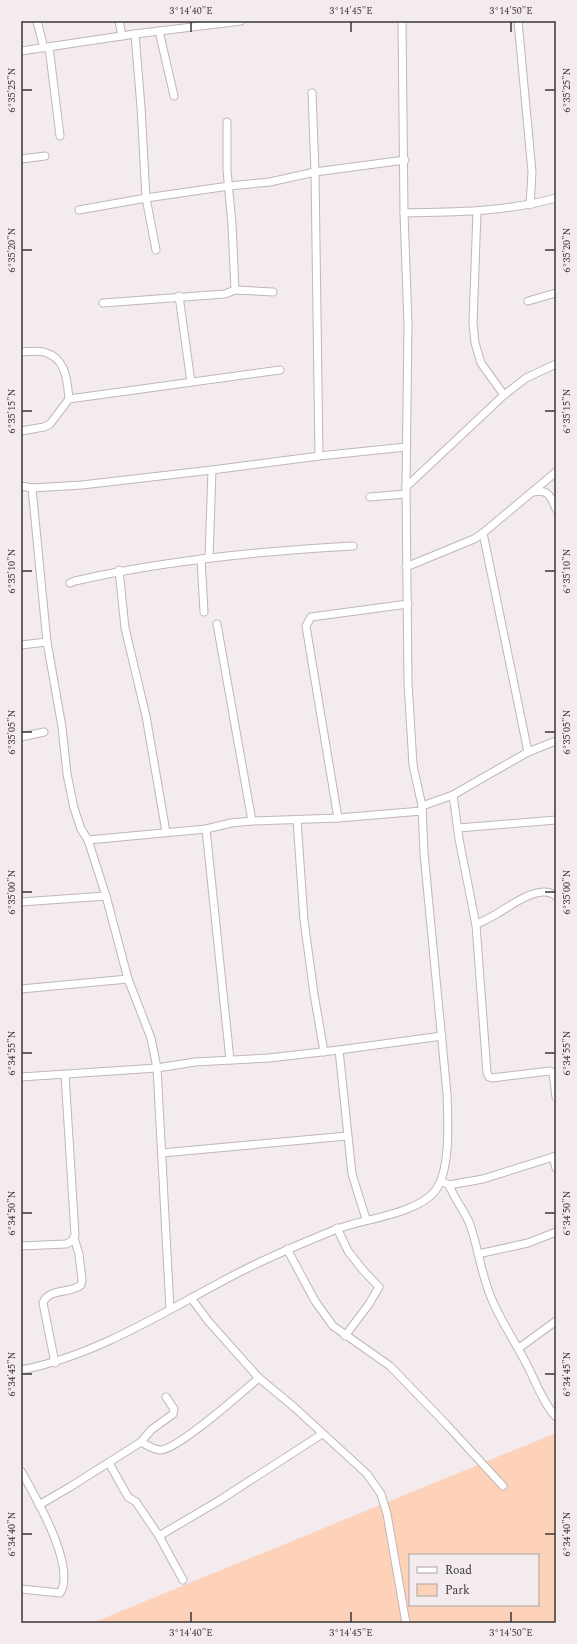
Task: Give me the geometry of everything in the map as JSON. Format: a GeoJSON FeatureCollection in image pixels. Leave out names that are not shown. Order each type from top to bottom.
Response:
{"type":"FeatureCollection","features":[{"type":"Feature","properties":{"kind":"street"},"geometry":{"type":"LineString","coordinates":[[37,21],[47,48],[60,136]]}},
{"type":"Feature","properties":{"kind":"street"},"geometry":{"type":"LineString","coordinates":[[119,21],[122,36]]}},
{"type":"Feature","properties":{"kind":"street"},"geometry":{"type":"LineString","coordinates":[[21,51],[135,34],[241,21]]}},
{"type":"Feature","properties":{"kind":"street"},"geometry":{"type":"LineString","coordinates":[[21,1370],[55,1363],[109,1340],[287,1250],[337,1228],[410,1208],[423,1201],[434,1192],[441,1181],[449,1131],[442,1036],[424,853],[422,809],[413,764],[408,682],[406,447],[408,324],[404,213],[402,21]]}},
{"type":"Feature","properties":{"kind":"street"},"geometry":{"type":"LineString","coordinates":[[518,21],[532,172],[530,205]]}},
{"type":"Feature","properties":{"kind":"street"},"geometry":{"type":"LineString","coordinates":[[159,31],[174,96]]}},
{"type":"Feature","properties":{"kind":"street"},"geometry":{"type":"LineString","coordinates":[[135,34],[146,198],[156,250]]}},
{"type":"Feature","properties":{"kind":"street"},"geometry":{"type":"LineString","coordinates":[[312,93],[315,172],[319,456]]}},
{"type":"Feature","properties":{"kind":"street"},"geometry":{"type":"LineString","coordinates":[[227,122],[227,170],[235,290]]}},
{"type":"Feature","properties":{"kind":"street"},"geometry":{"type":"LineString","coordinates":[[21,159],[45,156]]}},
{"type":"Feature","properties":{"kind":"street"},"geometry":{"type":"LineString","coordinates":[[80,210],[146,198],[229,186],[270,182],[315,172],[404,160]]}},
{"type":"Feature","properties":{"kind":"street"},"geometry":{"type":"LineString","coordinates":[[404,213],[477,212],[530,205],[556,198]]}},
{"type":"Feature","properties":{"kind":"street"},"geometry":{"type":"LineString","coordinates":[[477,212],[473,323],[475,343],[481,363],[504,395]]}},
{"type":"Feature","properties":{"kind":"street"},"geometry":{"type":"LineString","coordinates":[[103,303],[179,296],[225,294],[235,290],[273,292]]}},
{"type":"Feature","properties":{"kind":"street"},"geometry":{"type":"LineString","coordinates":[[528,301],[556,293]]}},
{"type":"Feature","properties":{"kind":"street"},"geometry":{"type":"LineString","coordinates":[[179,296],[191,382]]}},
{"type":"Feature","properties":{"kind":"street"},"geometry":{"type":"LineString","coordinates":[[21,352],[42,352],[57,359],[63,366],[67,376],[69,399],[50,424],[44,427],[21,431]]}},
{"type":"Feature","properties":{"kind":"street"},"geometry":{"type":"LineString","coordinates":[[370,497],[406,491],[504,395],[526,378],[556,364]]}},
{"type":"Feature","properties":{"kind":"street"},"geometry":{"type":"LineString","coordinates":[[69,399],[280,370]]}},
{"type":"Feature","properties":{"kind":"street"},"geometry":{"type":"LineString","coordinates":[[21,486],[32,488],[82,485],[406,447]]}},
{"type":"Feature","properties":{"kind":"street"},"geometry":{"type":"LineString","coordinates":[[209,558],[212,470]]}},
{"type":"Feature","properties":{"kind":"street"},"geometry":{"type":"LineString","coordinates":[[406,567],[474,539],[556,472]]}},
{"type":"Feature","properties":{"kind":"street"},"geometry":{"type":"LineString","coordinates":[[32,488],[47,642],[62,727],[67,774],[74,808],[81,829],[88,840],[106,896],[128,979],[151,1038],[157,1068],[170,1309]]}},
{"type":"Feature","properties":{"kind":"street"},"geometry":{"type":"LineString","coordinates":[[532,492],[539,491],[546,493],[552,498],[556,509]]}},
{"type":"Feature","properties":{"kind":"street"},"geometry":{"type":"LineString","coordinates":[[483,533],[528,752]]}},
{"type":"Feature","properties":{"kind":"street"},"geometry":{"type":"LineString","coordinates":[[70,583],[119,570],[201,559],[290,549],[353,546]]}},
{"type":"Feature","properties":{"kind":"street"},"geometry":{"type":"LineString","coordinates":[[201,559],[204,612]]}},
{"type":"Feature","properties":{"kind":"street"},"geometry":{"type":"LineString","coordinates":[[119,570],[125,628],[146,716],[166,832]]}},
{"type":"Feature","properties":{"kind":"street"},"geometry":{"type":"LineString","coordinates":[[338,818],[306,626],[311,617],[408,604]]}},
{"type":"Feature","properties":{"kind":"street"},"geometry":{"type":"LineString","coordinates":[[217,624],[252,821]]}},
{"type":"Feature","properties":{"kind":"street"},"geometry":{"type":"LineString","coordinates":[[21,645],[47,642]]}},
{"type":"Feature","properties":{"kind":"street"},"geometry":{"type":"LineString","coordinates":[[21,737],[44,732]]}},
{"type":"Feature","properties":{"kind":"street"},"geometry":{"type":"LineString","coordinates":[[88,840],[206,829],[231,823],[252,821],[338,818],[422,809],[453,795],[496,772],[528,752],[556,741]]}},
{"type":"Feature","properties":{"kind":"street"},"geometry":{"type":"LineString","coordinates":[[453,795],[476,925],[487,1073],[492,1078],[550,1071],[553,1073],[556,1097]]}},
{"type":"Feature","properties":{"kind":"street"},"geometry":{"type":"LineString","coordinates":[[297,820],[304,920],[324,1052]]}},
{"type":"Feature","properties":{"kind":"street"},"geometry":{"type":"LineString","coordinates":[[458,828],[556,820]]}},
{"type":"Feature","properties":{"kind":"street"},"geometry":{"type":"LineString","coordinates":[[206,829],[230,1060]]}},
{"type":"Feature","properties":{"kind":"street"},"geometry":{"type":"LineString","coordinates":[[476,925],[520,899],[546,891],[556,896]]}},
{"type":"Feature","properties":{"kind":"street"},"geometry":{"type":"LineString","coordinates":[[21,902],[106,896]]}},
{"type":"Feature","properties":{"kind":"street"},"geometry":{"type":"LineString","coordinates":[[21,989],[128,979]]}},
{"type":"Feature","properties":{"kind":"street"},"geometry":{"type":"LineString","coordinates":[[21,1077],[157,1068],[195,1062],[324,1052],[442,1036]]}},
{"type":"Feature","properties":{"kind":"street"},"geometry":{"type":"LineString","coordinates":[[339,1050],[352,1174],[366,1219]]}},
{"type":"Feature","properties":{"kind":"street"},"geometry":{"type":"LineString","coordinates":[[55,1363],[43,1303],[44,1298],[49,1294],[74,1289],[80,1285],[82,1280],[79,1254],[74,1238],[75,1229],[65,1075]]}},
{"type":"Feature","properties":{"kind":"street"},"geometry":{"type":"LineString","coordinates":[[162,1153],[347,1136]]}},
{"type":"Feature","properties":{"kind":"street"},"geometry":{"type":"LineString","coordinates":[[441,1181],[449,1184],[496,1176],[554,1156],[556,1168]]}},
{"type":"Feature","properties":{"kind":"street"},"geometry":{"type":"LineString","coordinates":[[449,1184],[454,1197],[462,1207],[469,1224],[492,1301],[519,1348],[548,1406],[556,1417]]}},
{"type":"Feature","properties":{"kind":"street"},"geometry":{"type":"LineString","coordinates":[[337,1228],[348,1251],[362,1270],[378,1287],[369,1304],[345,1336]]}},
{"type":"Feature","properties":{"kind":"street"},"geometry":{"type":"LineString","coordinates":[[478,1254],[528,1243],[556,1232]]}},
{"type":"Feature","properties":{"kind":"street"},"geometry":{"type":"LineString","coordinates":[[21,1246],[66,1244],[74,1238]]}},
{"type":"Feature","properties":{"kind":"street"},"geometry":{"type":"LineString","coordinates":[[287,1250],[315,1301],[333,1326],[345,1336],[390,1366],[503,1486]]}},
{"type":"Feature","properties":{"kind":"street"},"geometry":{"type":"LineString","coordinates":[[191,1298],[209,1322],[259,1378],[366,1474],[381,1494],[387,1514],[406,1623]]}},
{"type":"Feature","properties":{"kind":"street"},"geometry":{"type":"LineString","coordinates":[[519,1348],[556,1321]]}},
{"type":"Feature","properties":{"kind":"street"},"geometry":{"type":"LineString","coordinates":[[141,1442],[155,1449],[168,1448],[206,1422],[259,1378]]}},
{"type":"Feature","properties":{"kind":"street"},"geometry":{"type":"LineString","coordinates":[[39,1504],[109,1463],[141,1442],[151,1430],[173,1414],[174,1409],[166,1397]]}},
{"type":"Feature","properties":{"kind":"street"},"geometry":{"type":"LineString","coordinates":[[159,1536],[220,1500],[322,1434]]}},
{"type":"Feature","properties":{"kind":"street"},"geometry":{"type":"LineString","coordinates":[[109,1463],[128,1497],[136,1502],[159,1536],[182,1580]]}},
{"type":"Feature","properties":{"kind":"street"},"geometry":{"type":"LineString","coordinates":[[21,1471],[39,1504],[59,1547],[64,1581],[63,1588],[60,1593],[21,1590]]}},
{"type":"Feature","properties":{"kind":"street"},"geometry":{"type":"LineString","coordinates":[[21,1486],[30,1488]]}},
{"type":"Feature","properties":{"kind":"green space"},"geometry":{"type":"Polygon","coordinates":[[[556,1433],[556,1623],[92,1623],[556,1433]]]}}]}
